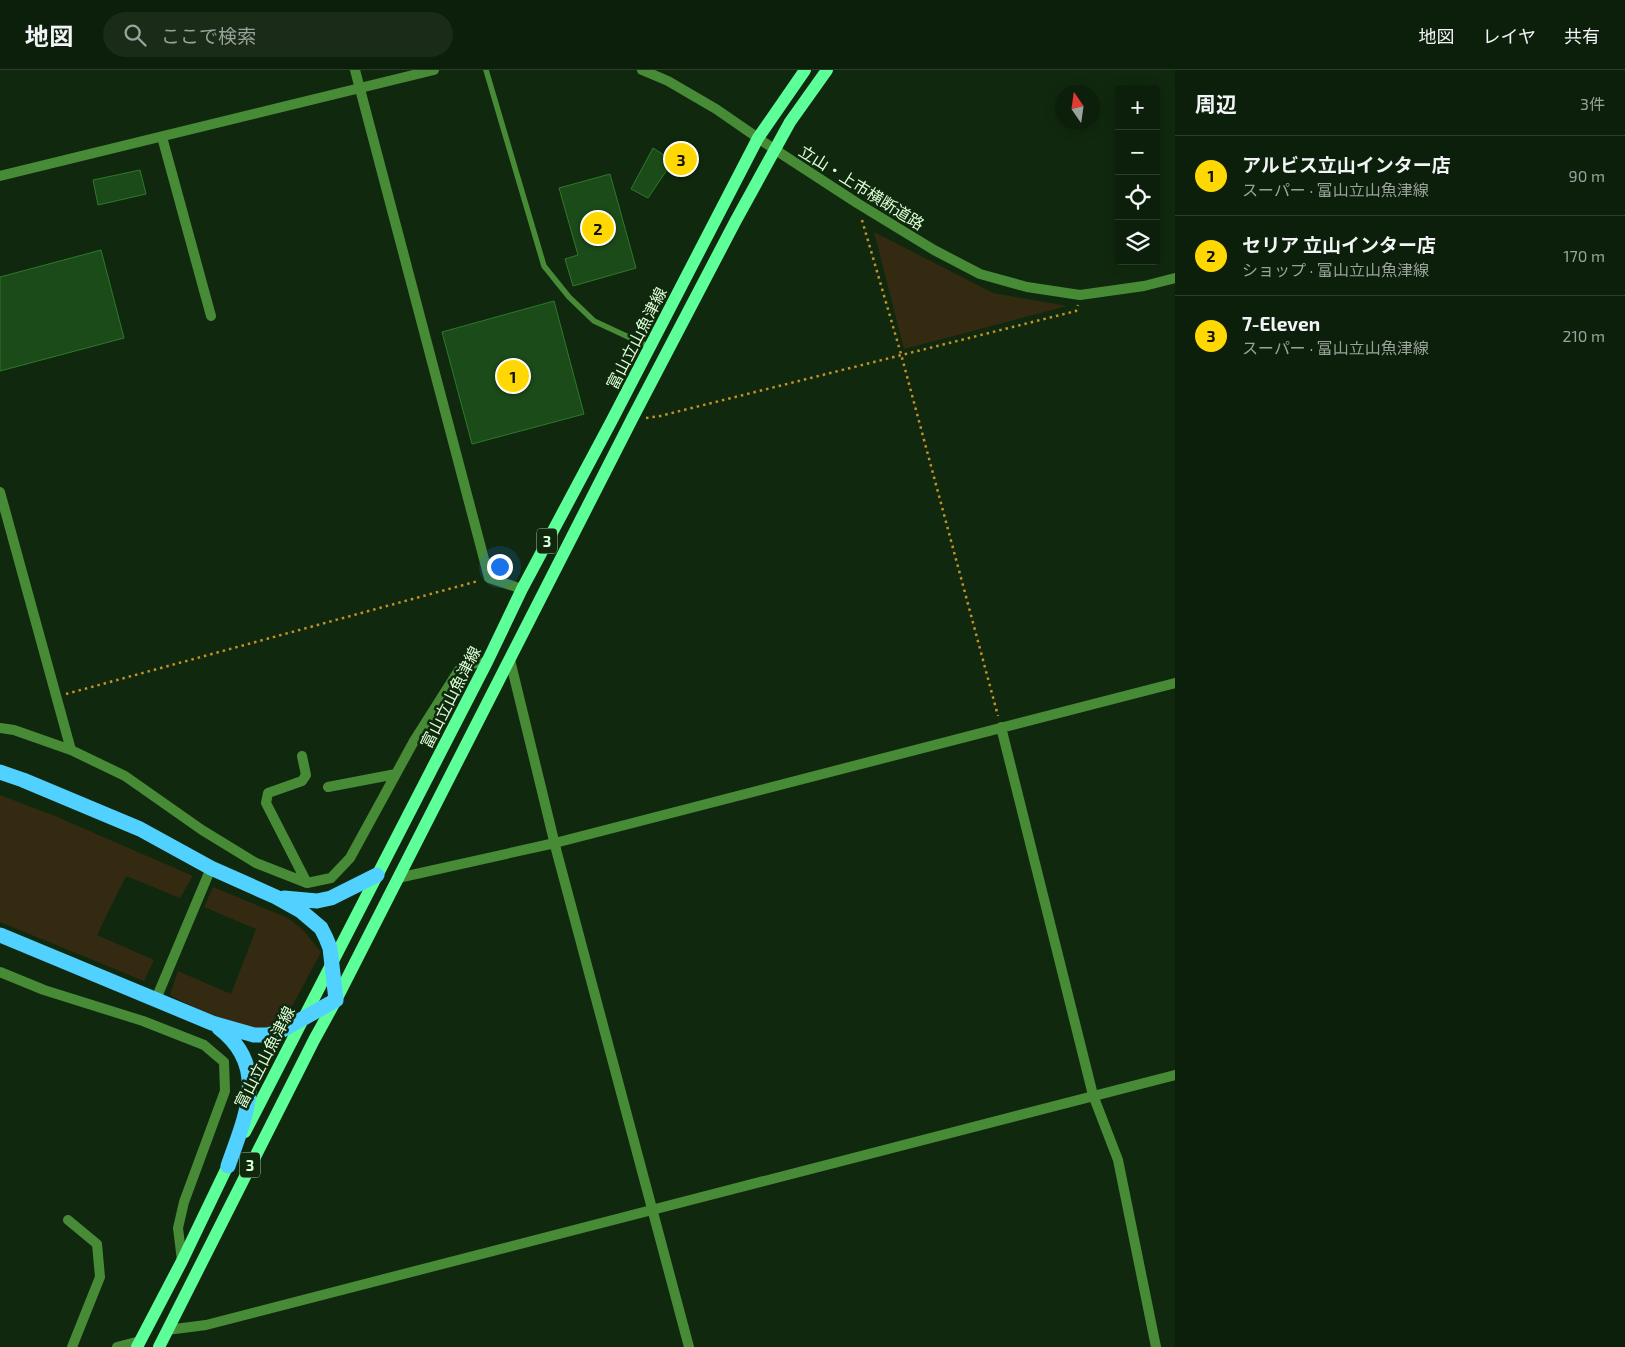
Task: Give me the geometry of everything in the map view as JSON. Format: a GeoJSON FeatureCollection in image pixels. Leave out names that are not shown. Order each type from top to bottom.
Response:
{"type":"FeatureCollection","features":[{"type":"Feature","properties":{"kind":"highway"},"geometry":{"type":"LineString","coordinates":[[0,772],[140,829],[211,868],[276,897],[301,911],[321,928],[330,948],[336,1000],[279,1032],[267,1035],[254,1035],[212,1023],[0,934]]}},
{"type":"Feature","properties":{"kind":"highway"},"geometry":{"type":"LineString","coordinates":[[276,897],[317,901],[331,898],[377,875]]}},
{"type":"Feature","properties":{"kind":"highway"},"geometry":{"type":"LineString","coordinates":[[212,1023],[230,1036],[240,1048],[250,1075],[250,1097],[228,1166]]}},
{"type":"Feature","properties":{"kind":"main road","name":"富山立山魚津線"},"geometry":{"type":"LineString","coordinates":[[138,1344],[182,1261],[302,1019],[487,662],[522,589],[758,138],[805,70]]}},
{"type":"Feature","properties":{"kind":"main road","name":"富山立山魚津線"},"geometry":{"type":"LineString","coordinates":[[159,1347],[296,1074],[336,1000],[632,419],[735,222],[792,119],[827,70]]}},
{"type":"Feature","properties":{"kind":"street"},"geometry":{"type":"LineString","coordinates":[[355,70],[489,578],[522,589]]}},
{"type":"Feature","properties":{"kind":"street"},"geometry":{"type":"LineString","coordinates":[[0,176],[434,70]]}},
{"type":"Feature","properties":{"kind":"street","name":"立山・上市横断道路"},"geometry":{"type":"LineString","coordinates":[[642,70],[668,81],[716,109],[857,203],[934,250],[980,274],[1027,287],[1080,295],[1144,286],[1175,278]]}},
{"type":"Feature","properties":{"kind":"street"},"geometry":{"type":"LineString","coordinates":[[162,137],[211,316]]}},
{"type":"Feature","properties":{"kind":"street"},"geometry":{"type":"LineString","coordinates":[[0,492],[71,750]]}},
{"type":"Feature","properties":{"kind":"street"},"geometry":{"type":"LineString","coordinates":[[510,660],[554,843],[689,1347]]}},
{"type":"Feature","properties":{"kind":"street"},"geometry":{"type":"LineString","coordinates":[[0,728],[14,730],[71,750],[125,776],[202,830],[256,863],[306,883],[331,878],[350,858],[414,741],[459,670],[476,663],[487,662]]}},
{"type":"Feature","properties":{"kind":"street"},"geometry":{"type":"LineString","coordinates":[[398,878],[554,843],[1175,683]]}},
{"type":"Feature","properties":{"kind":"street"},"geometry":{"type":"LineString","coordinates":[[1000,727],[1093,1095],[1118,1160],[1156,1347]]}},
{"type":"Feature","properties":{"kind":"street"},"geometry":{"type":"LineString","coordinates":[[302,756],[306,775],[302,781],[268,793],[266,803],[306,883]]}},
{"type":"Feature","properties":{"kind":"street"},"geometry":{"type":"LineString","coordinates":[[328,787],[396,774]]}},
{"type":"Feature","properties":{"kind":"street"},"geometry":{"type":"LineString","coordinates":[[156,999],[211,868]]}},
{"type":"Feature","properties":{"kind":"street"},"geometry":{"type":"LineString","coordinates":[[0,972],[44,990],[143,1021],[204,1045],[224,1062],[225,1091],[184,1202],[178,1228],[182,1261]]}},
{"type":"Feature","properties":{"kind":"street"},"geometry":{"type":"LineString","coordinates":[[167,1330],[206,1325],[1175,1075]]}},
{"type":"Feature","properties":{"kind":"street"},"geometry":{"type":"LineString","coordinates":[[68,1220],[97,1244],[100,1277],[72,1347]]}},
{"type":"Feature","properties":{"kind":"street"},"geometry":{"type":"LineString","coordinates":[[117,1347],[138,1344]]}},
{"type":"Feature","properties":{"kind":"lane"},"geometry":{"type":"LineString","coordinates":[[486,70],[544,266],[570,297],[594,321],[650,347]]}},
{"type":"Feature","properties":{"kind":"path"},"geometry":{"type":"LineString","coordinates":[[857,203],[901,354],[1000,727]]}},
{"type":"Feature","properties":{"kind":"path"},"geometry":{"type":"LineString","coordinates":[[632,419],[660,416],[1076,311],[1080,295]]}},
{"type":"Feature","properties":{"kind":"path"},"geometry":{"type":"LineString","coordinates":[[56,697],[489,578]]}},
{"type":"Feature","properties":{"kind":"shaded area"},"geometry":{"type":"Polygon","coordinates":[[[874,232],[993,293],[1067,306],[904,349],[874,232]]]}},
{"type":"Feature","properties":{"kind":"shaded area"},"geometry":{"type":"Polygon","coordinates":[[[0,795],[55,816],[193,876],[180,898],[126,876],[97,935],[154,960],[144,981],[0,922],[0,795]]]}},
{"type":"Feature","properties":{"kind":"shaded area"},"geometry":{"type":"Polygon","coordinates":[[[213,887],[288,918],[303,930],[321,952],[286,1018],[263,1030],[225,1023],[170,995],[178,971],[231,994],[256,929],[204,907],[213,887]]]}},
{"type":"Feature","properties":{"kind":"building"},"geometry":{"type":"Polygon","coordinates":[[[653,148],[673,161],[648,198],[631,189],[653,148]]]}},
{"type":"Feature","properties":{"kind":"building"},"geometry":{"type":"Polygon","coordinates":[[[140,170],[146,194],[98,205],[93,180],[140,170]]]}},
{"type":"Feature","properties":{"kind":"building"},"geometry":{"type":"Polygon","coordinates":[[[610,174],[636,268],[573,286],[565,259],[578,255],[559,188],[610,174]]]}},
{"type":"Feature","properties":{"kind":"building"},"geometry":{"type":"Polygon","coordinates":[[[101,250],[124,338],[0,371],[0,277],[101,250]]]}},
{"type":"Feature","properties":{"kind":"building"},"geometry":{"type":"Polygon","coordinates":[[[554,301],[584,414],[472,444],[442,332],[554,301]]]}},
{"type":"Feature","properties":{"kind":"place","name":"7-Eleven"},"geometry":{"type":"Point","coordinates":[681,159]}},
{"type":"Feature","properties":{"kind":"place","name":"セリア 立山インター店"},"geometry":{"type":"Point","coordinates":[598,228]}},
{"type":"Feature","properties":{"kind":"place","name":"アルビス立山インター店"},"geometry":{"type":"Point","coordinates":[513,376]}}]}
